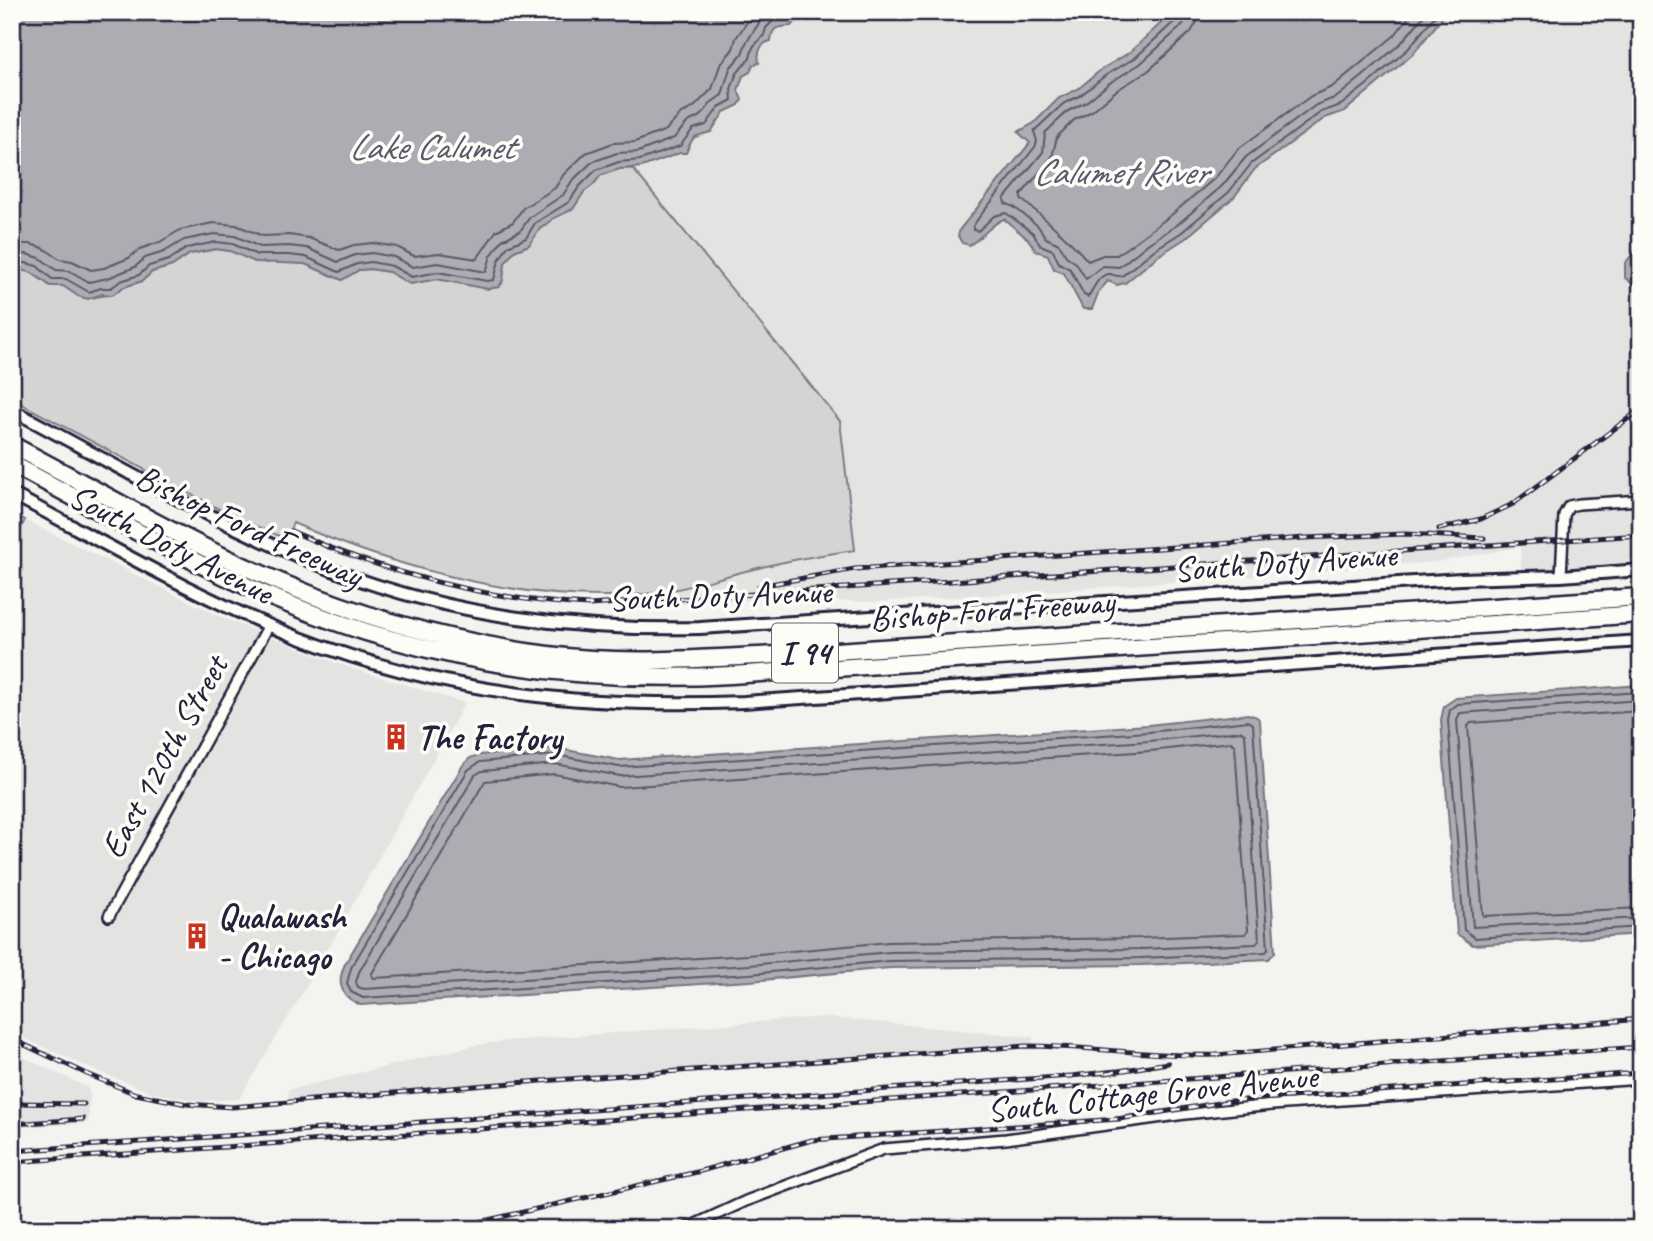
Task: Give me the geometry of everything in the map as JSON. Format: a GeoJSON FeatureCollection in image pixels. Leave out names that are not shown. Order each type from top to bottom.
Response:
{"type":"FeatureCollection","features":[{"type":"Feature","properties":{"kind":"highway","name":"Bishop Ford Freeway"},"geometry":{"type":"LineString","coordinates":[[12,445],[221,555],[281,583],[403,626],[461,641],[549,655],[670,661],[1641,597]]}},
{"type":"Feature","properties":{"kind":"highway","name":"Bishop Ford Freeway"},"geometry":{"type":"LineString","coordinates":[[12,464],[213,570],[309,612],[374,635],[454,656],[571,674],[647,678],[732,676],[1641,614]]}},
{"type":"Feature","properties":{"kind":"street","name":"South Doty Avenue"},"geometry":{"type":"LineString","coordinates":[[12,410],[221,520],[318,565],[374,585],[437,602],[495,615],[569,626],[700,628],[1641,570]]}},
{"type":"Feature","properties":{"kind":"street","name":"South Doty Avenue"},"geometry":{"type":"LineString","coordinates":[[12,494],[201,593],[269,625],[351,656],[435,680],[544,698],[627,704],[744,702],[1641,641]]}},
{"type":"Feature","properties":{"kind":"street"},"geometry":{"type":"LineString","coordinates":[[1561,576],[1564,515],[1569,506],[1641,500]]}},
{"type":"Feature","properties":{"kind":"street","name":"East 120th Street"},"geometry":{"type":"LineString","coordinates":[[109,916],[269,625]]}},
{"type":"Feature","properties":{"kind":"street","name":"South Cottage Grove Avenue"},"geometry":{"type":"LineString","coordinates":[[685,1229],[746,1202],[884,1149],[1006,1139],[1185,1114],[1272,1105],[1641,1079]]}},
{"type":"Feature","properties":{"kind":"shaded area"},"geometry":{"type":"Polygon","coordinates":[[[805,12],[1173,12],[1130,52],[1102,69],[1078,89],[1059,98],[1034,123],[1019,132],[1030,142],[960,229],[978,240],[997,221],[1004,219],[1028,239],[1036,251],[1048,255],[1054,269],[1064,273],[1083,308],[1108,281],[1158,256],[1186,238],[1234,197],[1255,169],[1290,142],[1325,118],[1345,111],[1413,54],[1447,12],[1641,12],[1641,244],[1625,263],[1625,278],[1641,290],[1641,565],[1521,571],[1520,547],[1436,562],[1036,592],[877,602],[765,599],[661,605],[660,592],[793,560],[854,550],[633,169],[686,153],[691,141],[698,134],[710,132],[724,112],[739,105],[742,100],[738,90],[743,77],[752,69],[759,51],[774,29],[784,26],[805,12]]]}},
{"type":"Feature","properties":{"kind":"shaded area"},"geometry":{"type":"Polygon","coordinates":[[[620,168],[633,169],[840,421],[855,550],[776,564],[673,590],[617,596],[570,595],[473,582],[379,556],[293,523],[286,539],[228,514],[12,399],[12,271],[29,271],[43,281],[65,286],[83,298],[91,298],[112,295],[124,287],[142,281],[152,272],[172,266],[190,254],[216,249],[266,263],[276,261],[305,264],[342,280],[359,270],[370,269],[389,272],[410,284],[437,279],[488,289],[502,284],[505,263],[514,251],[529,245],[539,229],[573,209],[584,191],[601,175],[620,168]]]}},
{"type":"Feature","properties":{"kind":"shaded area"},"geometry":{"type":"Polygon","coordinates":[[[12,513],[25,520],[12,545],[12,513]]]}},
{"type":"Feature","properties":{"kind":"shaded area"},"geometry":{"type":"Polygon","coordinates":[[[25,520],[223,618],[341,665],[465,703],[321,962],[239,1099],[199,1101],[154,1093],[12,1033],[12,545],[25,520]]]}},
{"type":"Feature","properties":{"kind":"shaded area"},"geometry":{"type":"Polygon","coordinates":[[[823,1017],[1033,1037],[1033,1045],[535,1079],[289,1100],[288,1090],[477,1045],[823,1017]]]}},
{"type":"Feature","properties":{"kind":"shaded area"},"geometry":{"type":"Polygon","coordinates":[[[12,1052],[87,1087],[90,1094],[88,1123],[12,1128],[12,1052]]]}},
{"type":"Feature","properties":{"kind":"water","name":"Lake Calumet"},"geometry":{"type":"Polygon","coordinates":[[[12,12],[805,13],[791,26],[774,30],[771,41],[760,49],[759,63],[753,65],[750,72],[743,76],[738,90],[742,100],[739,105],[724,112],[711,132],[695,137],[686,153],[642,167],[620,169],[601,175],[584,192],[573,209],[554,218],[540,229],[529,245],[514,251],[505,263],[503,280],[499,287],[488,289],[437,279],[410,284],[389,272],[370,269],[359,270],[342,280],[305,264],[255,262],[230,251],[216,249],[190,254],[172,266],[152,272],[142,281],[124,287],[112,295],[102,294],[88,299],[63,286],[50,286],[29,272],[12,271],[12,12]]]}},
{"type":"Feature","properties":{"kind":"water","name":"Calumet River"},"geometry":{"type":"Polygon","coordinates":[[[1173,12],[1447,12],[1413,54],[1345,111],[1325,118],[1255,169],[1234,197],[1186,238],[1158,256],[1125,283],[1117,285],[1108,281],[1099,291],[1092,309],[1083,309],[1064,273],[1054,269],[1048,255],[1036,251],[1028,239],[1004,219],[969,245],[962,243],[958,236],[960,229],[1030,143],[1018,132],[1034,123],[1059,98],[1078,89],[1102,69],[1130,52],[1173,12]]]}},
{"type":"Feature","properties":{"kind":"water"},"geometry":{"type":"Polygon","coordinates":[[[1641,244],[1641,290],[1625,278],[1625,263],[1641,244]]]}},
{"type":"Feature","properties":{"kind":"water"},"geometry":{"type":"Polygon","coordinates":[[[1641,685],[1641,934],[1473,945],[1457,934],[1441,720],[1444,706],[1456,698],[1641,685]]]}},
{"type":"Feature","properties":{"kind":"water"},"geometry":{"type":"Polygon","coordinates":[[[1248,714],[1260,721],[1275,952],[1269,959],[1141,965],[890,968],[750,981],[361,1005],[349,998],[342,989],[341,977],[345,964],[463,765],[470,758],[479,755],[556,748],[619,760],[1148,725],[1248,714]]]}},
{"type":"Feature","properties":{"kind":"railway"},"geometry":{"type":"LineString","coordinates":[[1439,529],[1481,519],[1513,504],[1641,409]]}},
{"type":"Feature","properties":{"kind":"railway"},"geometry":{"type":"LineString","coordinates":[[291,531],[362,560],[437,582],[512,597],[589,605],[1641,535]]}},
{"type":"Feature","properties":{"kind":"railway"},"geometry":{"type":"LineString","coordinates":[[759,586],[855,569],[1305,538],[1405,534],[1484,538]]}},
{"type":"Feature","properties":{"kind":"railway"},"geometry":{"type":"LineString","coordinates":[[12,1039],[136,1094],[187,1104],[232,1107],[486,1085],[1026,1046],[1216,1055],[1641,1019]]}},
{"type":"Feature","properties":{"kind":"railway"},"geometry":{"type":"LineString","coordinates":[[12,1162],[1641,1047]]}},
{"type":"Feature","properties":{"kind":"railway"},"geometry":{"type":"LineString","coordinates":[[1106,1073],[1168,1063]]}},
{"type":"Feature","properties":{"kind":"railway"},"geometry":{"type":"LineString","coordinates":[[12,1151],[1116,1071]]}},
{"type":"Feature","properties":{"kind":"railway"},"geometry":{"type":"LineString","coordinates":[[449,1229],[697,1172],[812,1140],[1119,1119],[1231,1101],[1641,1073]]}},
{"type":"Feature","properties":{"kind":"railway"},"geometry":{"type":"LineString","coordinates":[[12,1103],[84,1104]]}},
{"type":"Feature","properties":{"kind":"railway"},"geometry":{"type":"LineString","coordinates":[[12,1124],[83,1119]]}},
{"type":"Feature","properties":{"kind":"place","name":"The Factory"},"geometry":{"type":"Point","coordinates":[396,737]}},
{"type":"Feature","properties":{"kind":"place","name":"Qualawash - Chicago"},"geometry":{"type":"Point","coordinates":[197,936]}}]}
